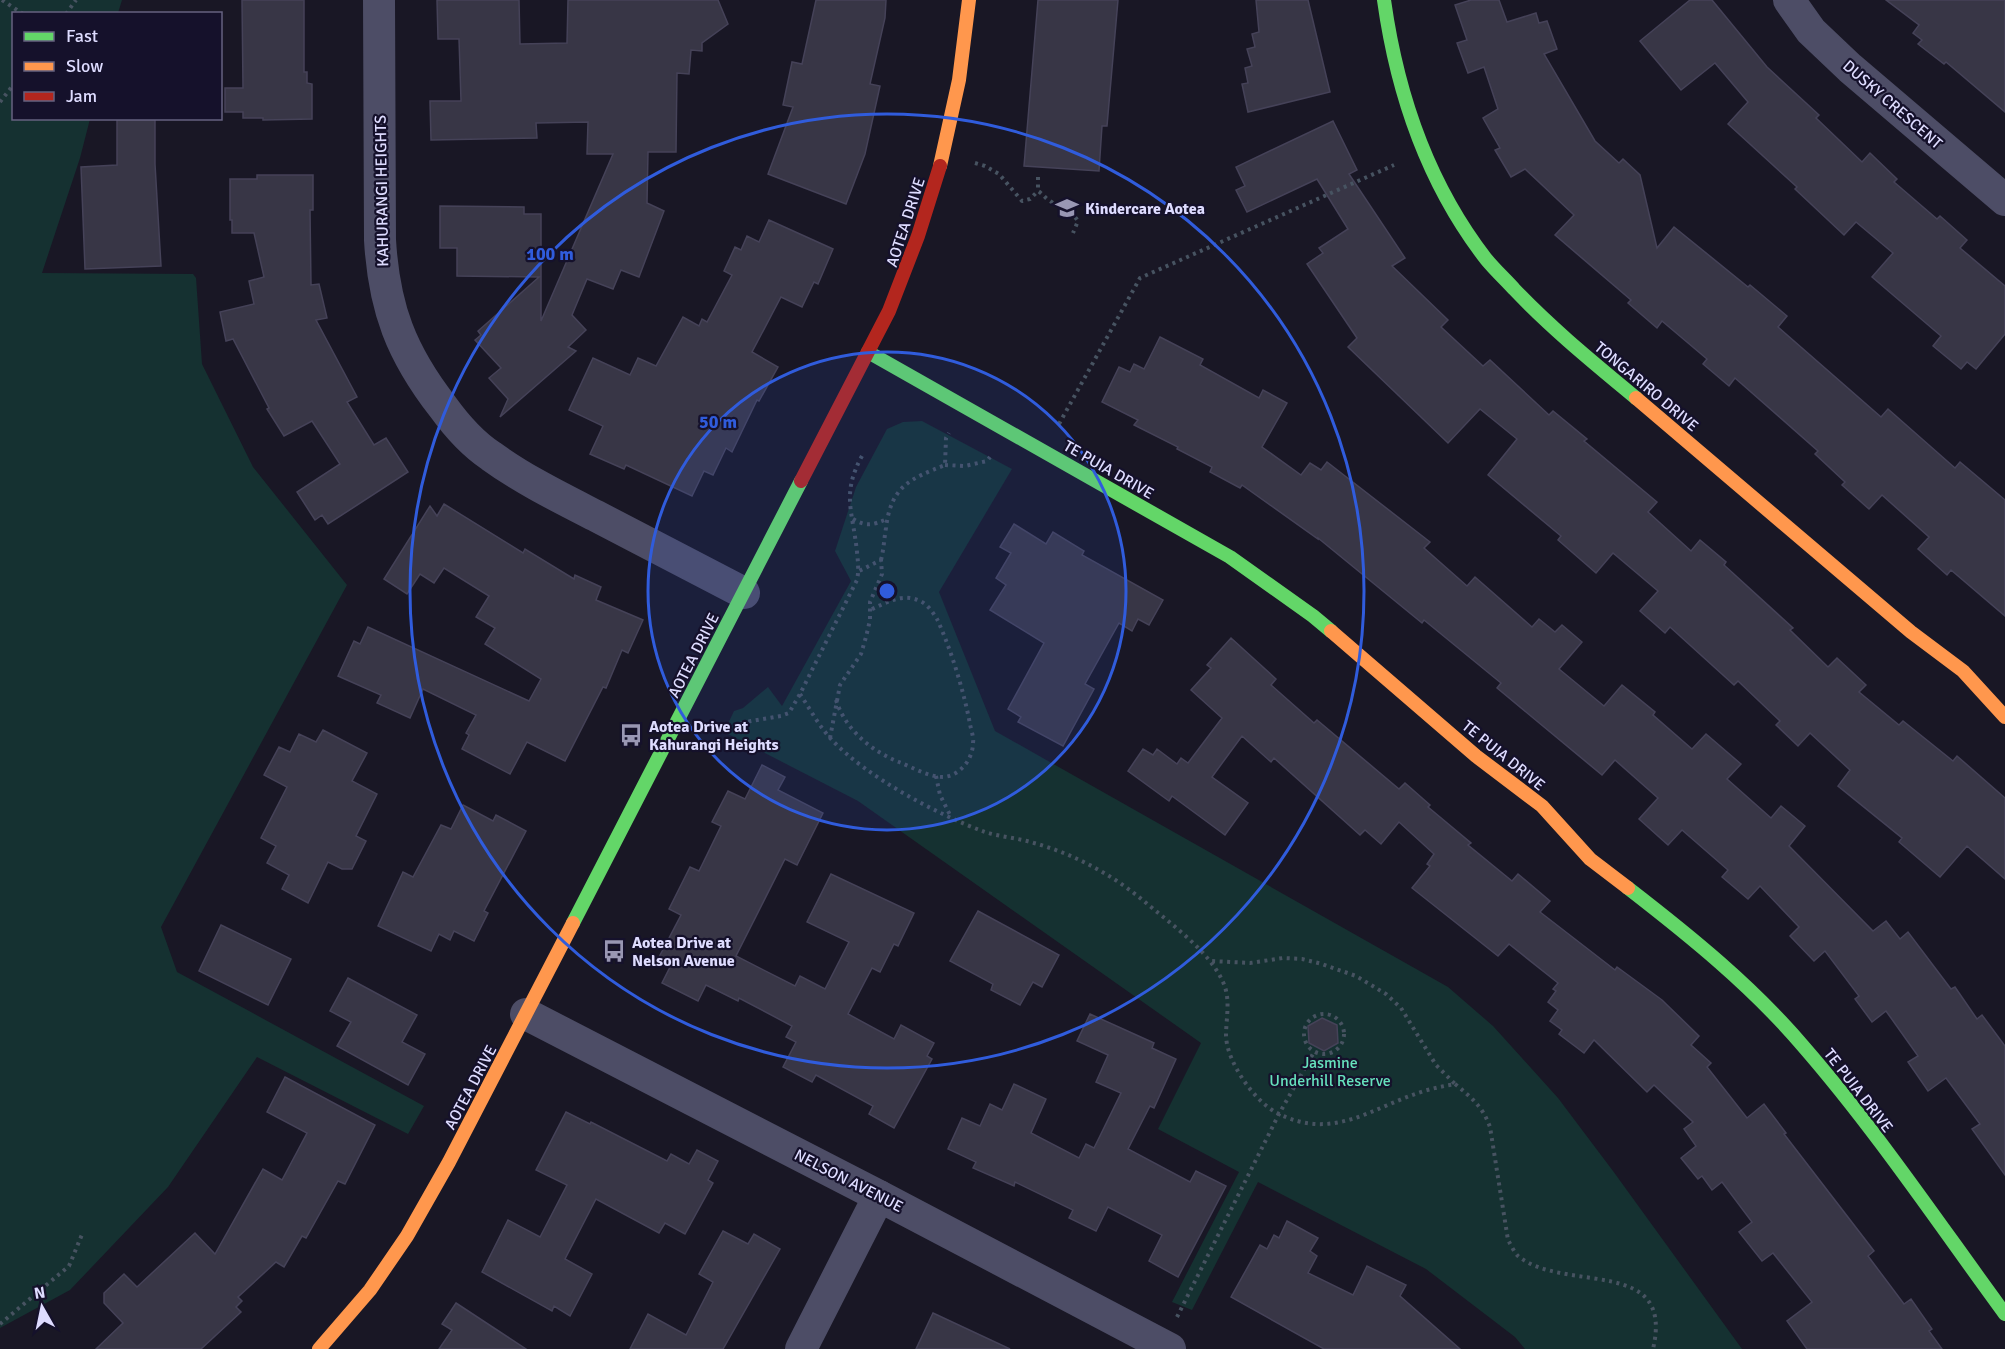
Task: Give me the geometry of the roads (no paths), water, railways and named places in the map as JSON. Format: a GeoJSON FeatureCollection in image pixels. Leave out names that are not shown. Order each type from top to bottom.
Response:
{"type":"FeatureCollection","features":[{"type":"Feature","properties":{"kind":"street","name":"KAHURANGI HEIGHTS"},"geometry":{"type":"LineString","coordinates":[[379,0],[382,272],[390,309],[412,362],[455,423],[488,455],[530,482],[744,593]]}},
{"type":"Feature","properties":{"kind":"street","name":"AOTEA DRIVE"},"geometry":{"type":"LineString","coordinates":[[319,1349],[370,1290],[407,1236],[449,1162],[868,352],[910,262],[931,202],[957,86],[969,0]]}},
{"type":"Feature","properties":{"kind":"street","name":"TONGARIRO DRIVE"},"geometry":{"type":"LineString","coordinates":[[1384,0],[1397,75],[1423,152],[1459,219],[1487,260],[1545,321],[1911,632],[1963,671],[2005,717]]}},
{"type":"Feature","properties":{"kind":"street","name":"DUSKY CRESCENT"},"geometry":{"type":"LineString","coordinates":[[1789,0],[1810,31],[1842,61],[2005,201]]}},
{"type":"Feature","properties":{"kind":"street","name":"TE PUIA DRIVE"},"geometry":{"type":"LineString","coordinates":[[868,352],[1230,557],[1313,616],[1476,756],[1542,806],[1590,859],[1686,933],[1741,983],[1802,1044],[1851,1104],[2005,1314]]}},
{"type":"Feature","properties":{"kind":"street","name":"NELSON AVENUE"},"geometry":{"type":"LineString","coordinates":[[526,1014],[1166,1347]]}},
{"type":"Feature","properties":{"kind":"street"},"geometry":{"type":"LineString","coordinates":[[801,1349],[879,1196]]}},
{"type":"Feature","properties":{"kind":"place","name":"Kindercare Aotea"},"geometry":{"type":"Point","coordinates":[1067,208]}},
{"type":"Feature","properties":{"kind":"place","name":"Aotea Drive at Kahurangi Heights"},"geometry":{"type":"Point","coordinates":[631,735]}},
{"type":"Feature","properties":{"kind":"place","name":"Aotea Drive at Nelson Avenue"},"geometry":{"type":"Point","coordinates":[614,951]}},
{"type":"Feature","properties":{"kind":"park label","name":"Jasmine Underhill Reserve"},"geometry":{"type":"Point","coordinates":[1330,1071]}}]}
